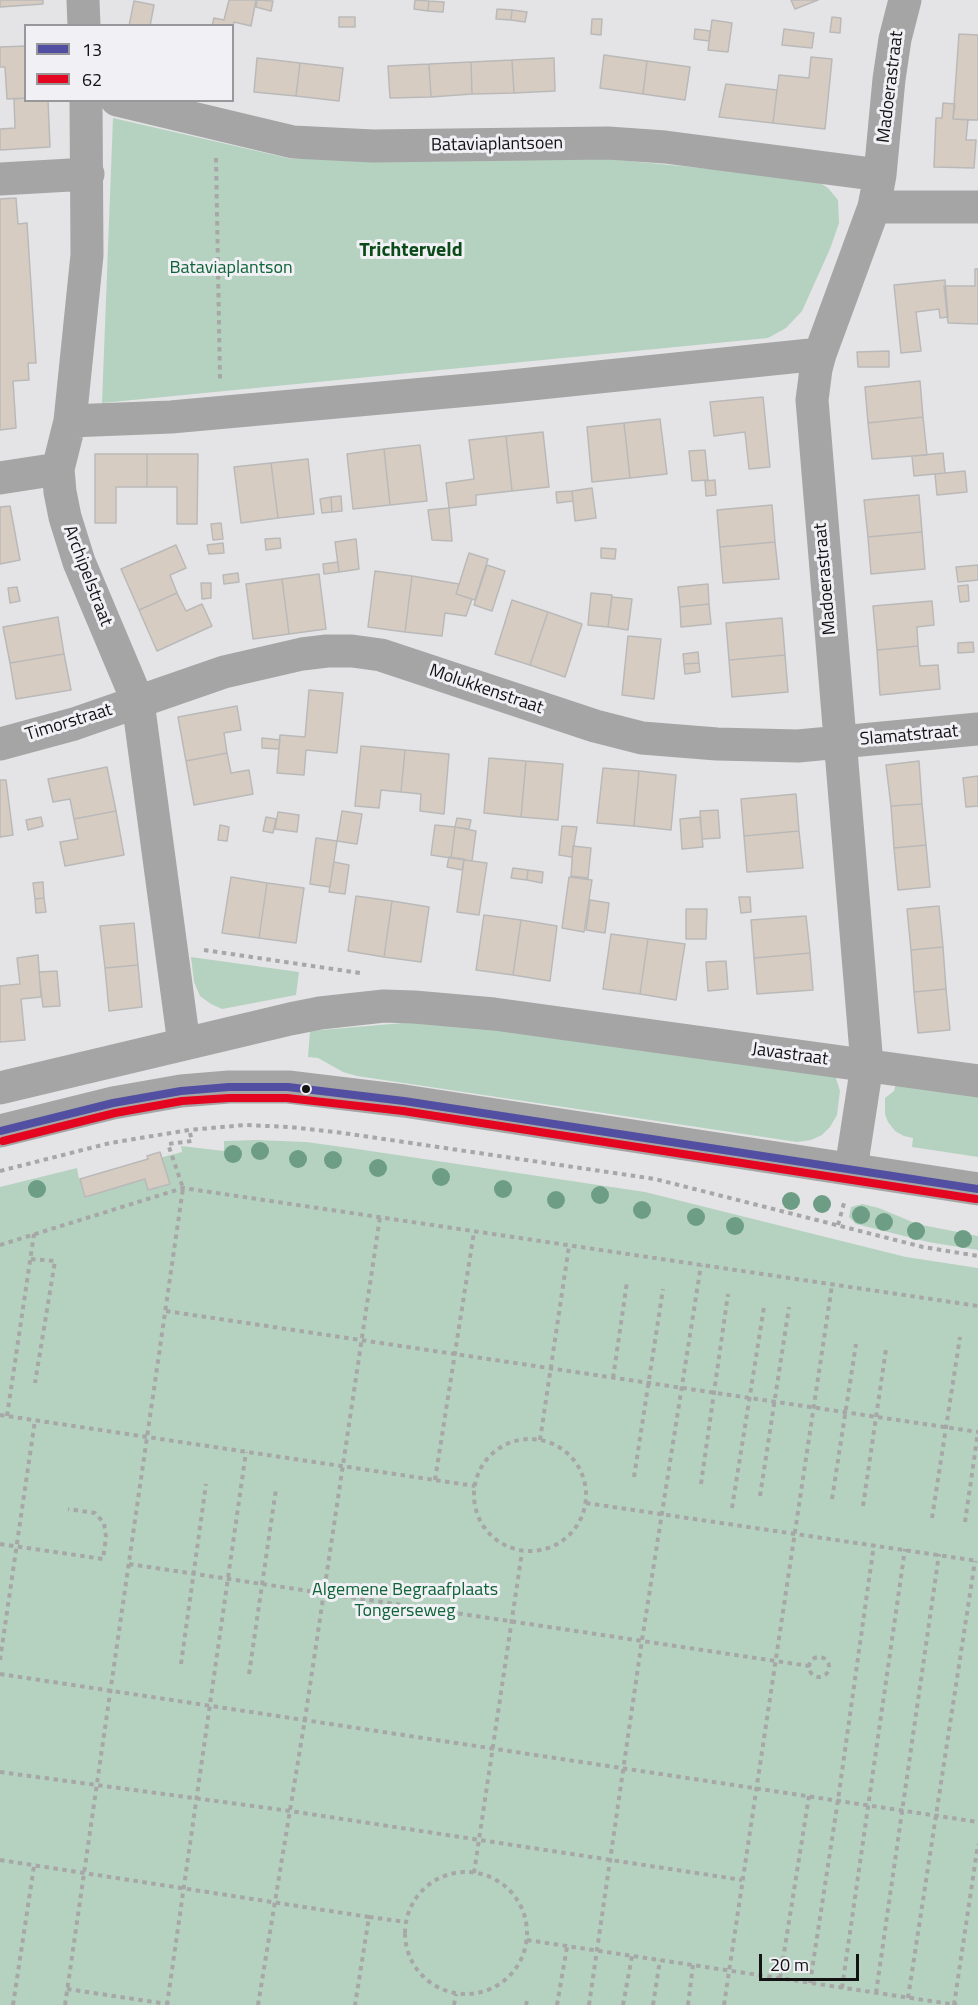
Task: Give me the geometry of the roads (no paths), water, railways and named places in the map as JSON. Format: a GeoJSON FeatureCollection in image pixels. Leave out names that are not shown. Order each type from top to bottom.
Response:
{"type":"FeatureCollection","features":[{"type":"Feature","properties":{"kind":"street"},"geometry":{"type":"LineString","coordinates":[[83,0],[84,24]]}},
{"type":"Feature","properties":{"kind":"street","name":"Madoerastraat"},"geometry":{"type":"LineString","coordinates":[[848,1183],[867,1065],[812,420],[813,384],[820,354],[874,207],[880,175],[889,79],[895,39],[905,0]]}},
{"type":"Feature","properties":{"kind":"street","name":"Archipelstraat"},"geometry":{"type":"LineString","coordinates":[[86,102],[87,255],[70,421],[58,469],[65,517],[79,562],[138,702],[184,1044]]}},
{"type":"Feature","properties":{"kind":"street","name":"Bataviaplantsoen"},"geometry":{"type":"LineString","coordinates":[[125,102],[293,142],[373,146],[608,143],[665,147],[880,175]]}},
{"type":"Feature","properties":{"kind":"street"},"geometry":{"type":"LineString","coordinates":[[0,178],[88,174]]}},
{"type":"Feature","properties":{"kind":"street"},"geometry":{"type":"LineString","coordinates":[[874,207],[978,207]]}},
{"type":"Feature","properties":{"kind":"street"},"geometry":{"type":"LineString","coordinates":[[70,421],[171,417],[502,387],[820,354]]}},
{"type":"Feature","properties":{"kind":"street"},"geometry":{"type":"LineString","coordinates":[[0,478],[58,469]]}},
{"type":"Feature","properties":{"kind":"street","name":"Molukkenstraat"},"geometry":{"type":"LineString","coordinates":[[138,702],[224,672],[277,659],[327,651],[352,651],[381,655],[595,726],[642,738],[679,742],[798,746],[839,742]]}},
{"type":"Feature","properties":{"kind":"street","name":"Timorstraat"},"geometry":{"type":"LineString","coordinates":[[0,744],[74,724],[138,702]]}},
{"type":"Feature","properties":{"kind":"street","name":"Slamatstraat"},"geometry":{"type":"LineString","coordinates":[[839,742],[978,729]]}},
{"type":"Feature","properties":{"kind":"street","name":"Javastraat"},"geometry":{"type":"LineString","coordinates":[[0,1088],[320,1013],[384,1006],[414,1006],[495,1014],[978,1081]]}},
{"type":"Feature","properties":{"kind":"street"},"geometry":{"type":"LineString","coordinates":[[0,1131],[156,1094],[207,1088],[269,1086],[404,1101],[848,1183],[978,1189]]}},
{"type":"Feature","properties":{"kind":"district","name":"Trichterveld"},"geometry":{"type":"Point","coordinates":[411,251]}},
{"type":"Feature","properties":{"kind":"park label","name":"Bataviaplantson"},"geometry":{"type":"Point","coordinates":[231,269]}},
{"type":"Feature","properties":{"kind":"park label","name":"Algemene Begraafplaats Tongerseweg"},"geometry":{"type":"Point","coordinates":[405,1601]}}]}
